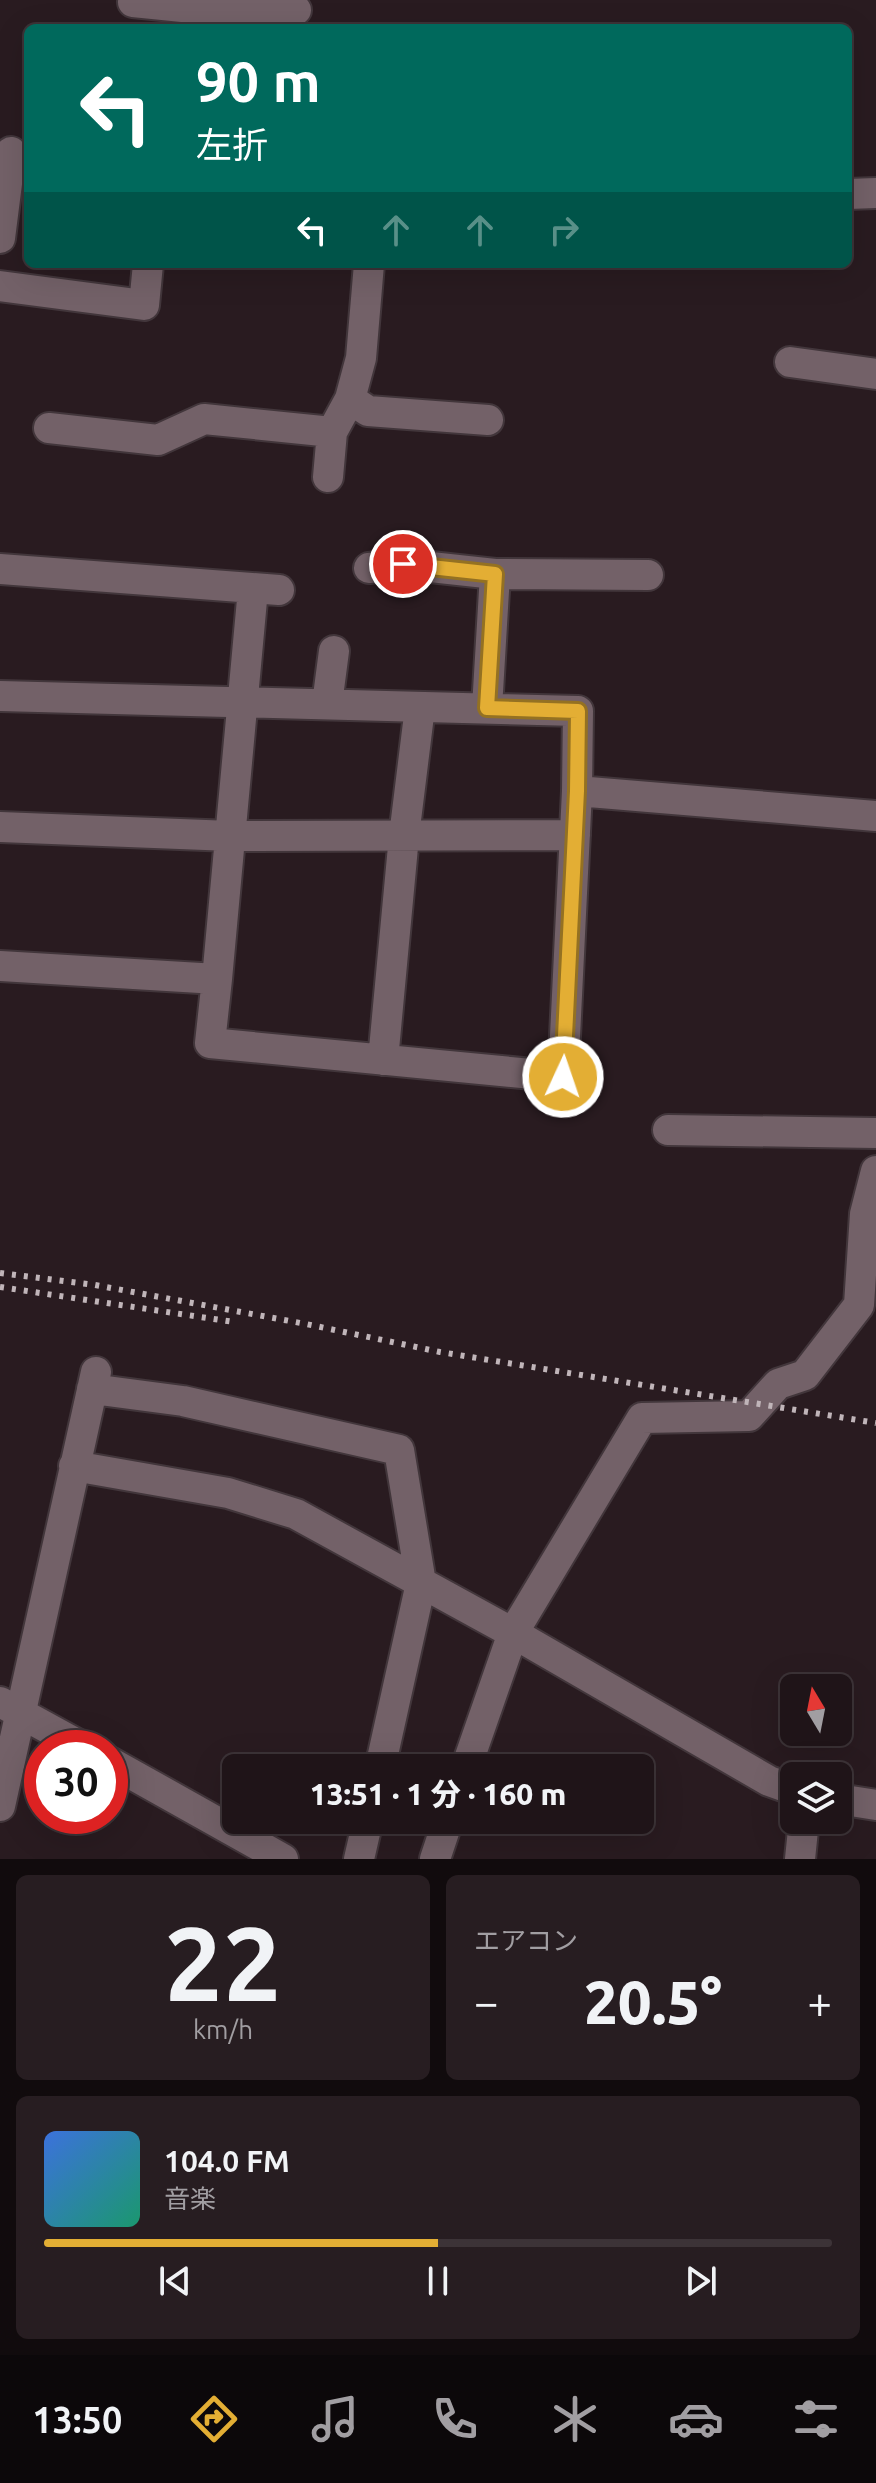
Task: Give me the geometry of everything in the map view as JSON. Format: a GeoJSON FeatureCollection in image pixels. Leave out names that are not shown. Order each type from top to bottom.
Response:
{"type":"FeatureCollection","features":[{"type":"Feature","properties":{"kind":"street"},"geometry":{"type":"LineString","coordinates":[[133,2],[175,17],[296,10]]}},
{"type":"Feature","properties":{"kind":"street"},"geometry":{"type":"LineString","coordinates":[[0,238],[13,153]]}},
{"type":"Feature","properties":{"kind":"street"},"geometry":{"type":"LineString","coordinates":[[852,194],[876,193]]}},
{"type":"Feature","properties":{"kind":"street"},"geometry":{"type":"LineString","coordinates":[[0,286],[144,305],[148,268]]}},
{"type":"Feature","properties":{"kind":"street"},"geometry":{"type":"LineString","coordinates":[[328,477],[332,432],[350,399],[361,358],[369,268]]}},
{"type":"Feature","properties":{"kind":"street"},"geometry":{"type":"LineString","coordinates":[[790,362],[876,374]]}},
{"type":"Feature","properties":{"kind":"street"},"geometry":{"type":"LineString","coordinates":[[350,399],[368,411],[488,420]]}},
{"type":"Feature","properties":{"kind":"street"},"geometry":{"type":"LineString","coordinates":[[49,428],[158,440],[205,407],[332,432]]}},
{"type":"Feature","properties":{"kind":"street"},"geometry":{"type":"LineString","coordinates":[[369,568],[403,564],[495,574],[648,575]]}},
{"type":"Feature","properties":{"kind":"street"},"geometry":{"type":"LineString","coordinates":[[0,569],[266,589],[244,702],[210,1043],[563,1077],[578,711],[487,708],[420,707],[327,704],[244,702],[0,696]]}},
{"type":"Feature","properties":{"kind":"street"},"geometry":{"type":"LineString","coordinates":[[487,708],[495,574]]}},
{"type":"Feature","properties":{"kind":"street"},"geometry":{"type":"LineString","coordinates":[[327,704],[334,651]]}},
{"type":"Feature","properties":{"kind":"street"},"geometry":{"type":"LineString","coordinates":[[383,1060],[404,836],[420,707]]}},
{"type":"Feature","properties":{"kind":"street"},"geometry":{"type":"LineString","coordinates":[[577,791],[876,816]]}},
{"type":"Feature","properties":{"kind":"street"},"geometry":{"type":"LineString","coordinates":[[0,827],[231,836],[575,835]]}},
{"type":"Feature","properties":{"kind":"street"},"geometry":{"type":"LineString","coordinates":[[0,966],[217,979]]}},
{"type":"Feature","properties":{"kind":"street"},"geometry":{"type":"LineString","coordinates":[[668,1130],[876,1133]]}},
{"type":"Feature","properties":{"kind":"street"},"geometry":{"type":"LineString","coordinates":[[471,1754],[513,1633],[642,1418],[749,1416],[778,1384],[805,1375],[859,1305],[865,1214],[876,1171]]}},
{"type":"Feature","properties":{"kind":"street"},"geometry":{"type":"LineString","coordinates":[[0,1806],[10,1707],[94,1380],[399,1450],[421,1583],[383,1754]]}},
{"type":"Feature","properties":{"kind":"street"},"geometry":{"type":"LineString","coordinates":[[74,1466],[228,1493],[296,1514],[780,1785]]}},
{"type":"Feature","properties":{"kind":"street"},"geometry":{"type":"LineString","coordinates":[[10,1707],[52,1730]]}},
{"type":"Feature","properties":{"kind":"street"},"geometry":{"type":"LineString","coordinates":[[128,1772],[283,1859]]}},
{"type":"Feature","properties":{"kind":"street"},"geometry":{"type":"LineString","coordinates":[[852,1801],[876,1805]]}},
{"type":"Feature","properties":{"kind":"street"},"geometry":{"type":"LineString","coordinates":[[359,1859],[365,1834]]}},
{"type":"Feature","properties":{"kind":"street"},"geometry":{"type":"LineString","coordinates":[[435,1859],[443,1834]]}},
{"type":"Feature","properties":{"kind":"street"},"geometry":{"type":"LineString","coordinates":[[800,1859],[803,1834]]}},
{"type":"Feature","properties":{"kind":"railway"},"geometry":{"type":"LineString","coordinates":[[0,1273],[95,1285],[440,1352],[876,1423]]}},
{"type":"Feature","properties":{"kind":"railway"},"geometry":{"type":"LineString","coordinates":[[0,1287],[234,1322]]}},
{"type":"Feature","properties":{"kind":"route"},"geometry":{"type":"LineString","coordinates":[[403,564],[495,574],[487,708],[578,711],[563,1077]]}}]}
